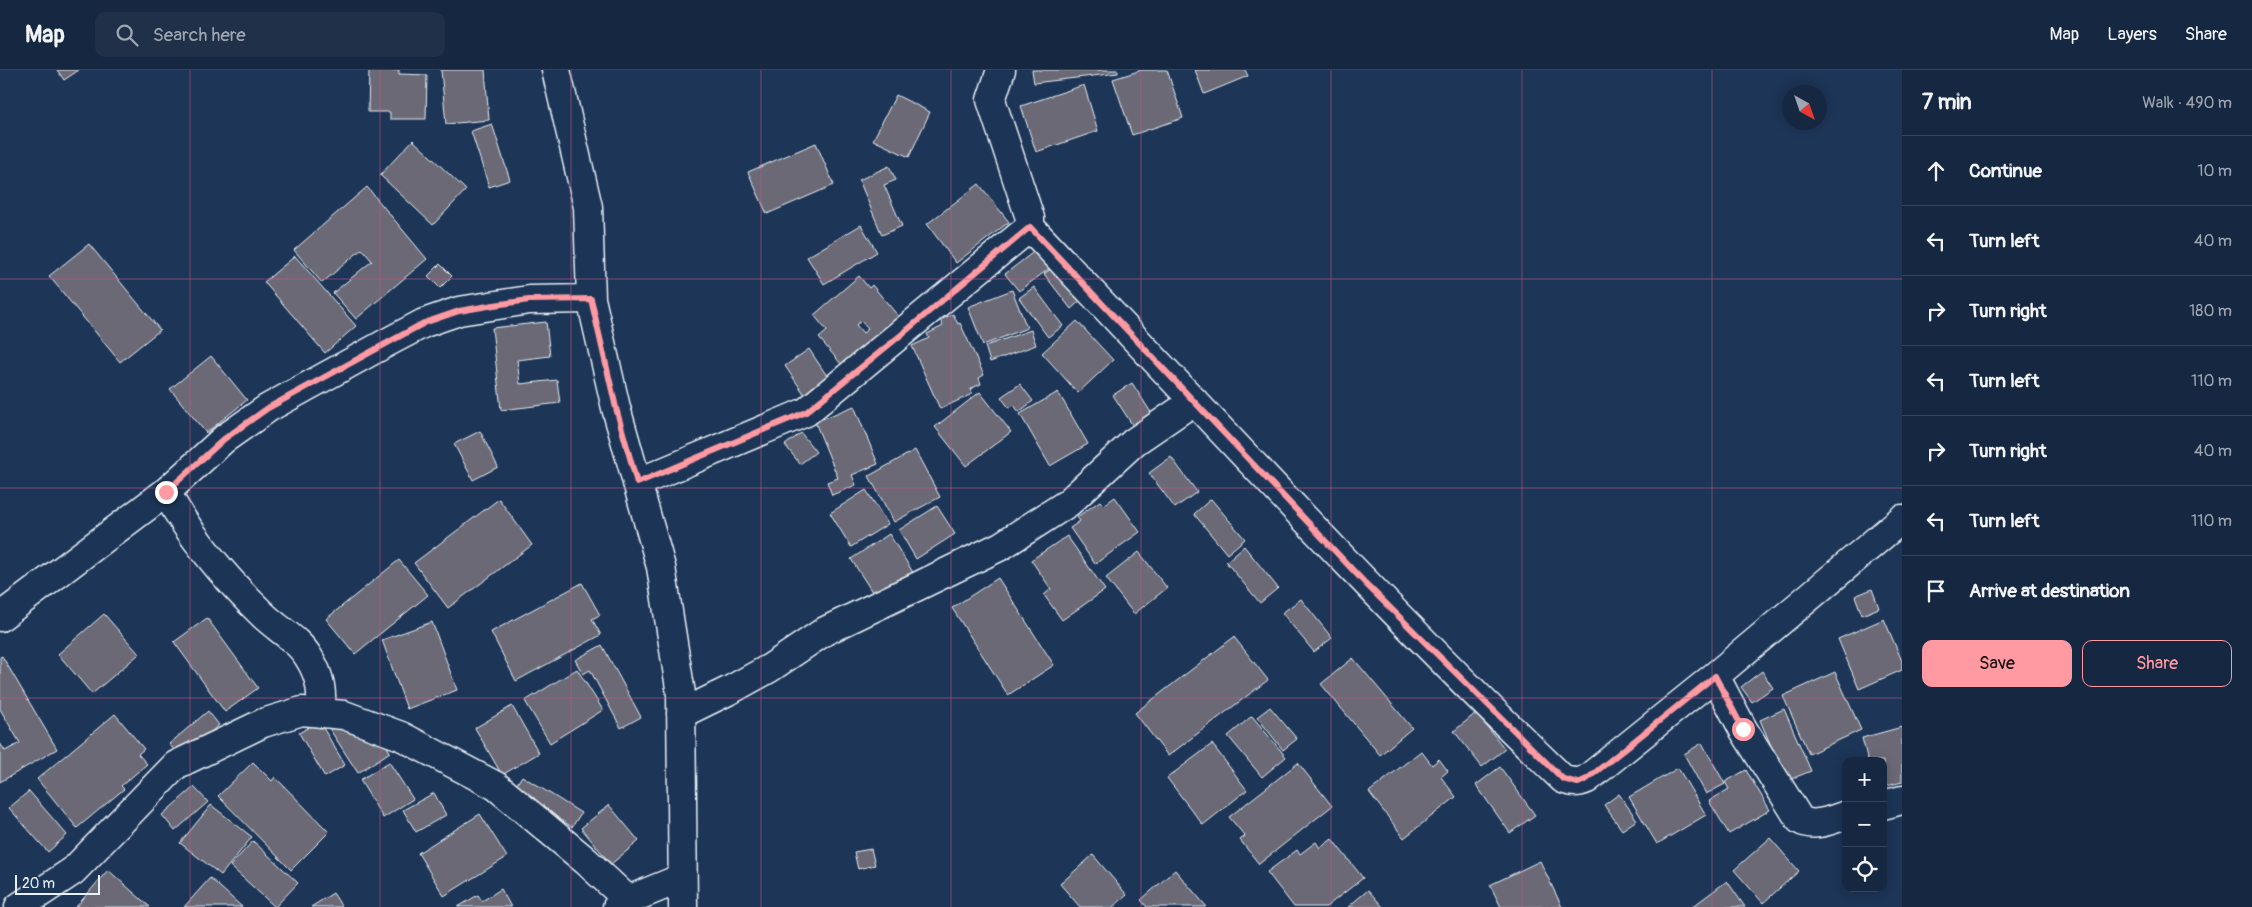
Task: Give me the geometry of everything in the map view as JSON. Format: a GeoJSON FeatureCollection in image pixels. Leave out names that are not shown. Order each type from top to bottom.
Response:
{"type":"FeatureCollection","features":[{"type":"Feature","properties":{"kind":"street"},"geometry":{"type":"LineString","coordinates":[[556,70],[588,206],[591,299],[616,408],[660,567],[681,694],[683,907]]}},
{"type":"Feature","properties":{"kind":"street"},"geometry":{"type":"LineString","coordinates":[[1001,70],[991,100],[1030,218],[1030,227],[1365,583],[1563,779],[1578,783],[1587,779],[1715,676],[1902,519]]}},
{"type":"Feature","properties":{"kind":"street"},"geometry":{"type":"LineString","coordinates":[[637,483],[806,412],[1030,227]]}},
{"type":"Feature","properties":{"kind":"street"},"geometry":{"type":"LineString","coordinates":[[0,617],[166,492],[224,439],[268,408],[424,323],[459,311],[494,305],[529,300],[591,299]]}},
{"type":"Feature","properties":{"kind":"street"},"geometry":{"type":"LineString","coordinates":[[681,714],[770,668],[825,631],[1001,546],[1068,503],[1134,442],[1194,401]]}},
{"type":"Feature","properties":{"kind":"street"},"geometry":{"type":"LineString","coordinates":[[166,492],[180,517],[220,570],[264,616],[299,645],[309,657],[322,689],[321,713]]}},
{"type":"Feature","properties":{"kind":"street"},"geometry":{"type":"LineString","coordinates":[[1715,676],[1743,729],[1800,820],[1814,824],[1842,817]]}},
{"type":"Feature","properties":{"kind":"street"},"geometry":{"type":"LineString","coordinates":[[19,907],[72,871],[176,766],[263,723],[302,712],[344,714],[401,736],[496,786],[586,861],[622,904],[682,878]]}},
{"type":"Feature","properties":{"kind":"street"},"geometry":{"type":"LineString","coordinates":[[1887,804],[1902,800]]}},
{"type":"Feature","properties":{"kind":"building"},"geometry":{"type":"Polygon","coordinates":[[[57,70],[79,70],[64,80],[57,70]]]}},
{"type":"Feature","properties":{"kind":"building"},"geometry":{"type":"Polygon","coordinates":[[[369,70],[399,70],[399,74],[427,75],[426,119],[390,119],[390,112],[368,112],[369,70]]]}},
{"type":"Feature","properties":{"kind":"building"},"geometry":{"type":"Polygon","coordinates":[[[441,70],[485,70],[489,120],[446,124],[441,70]]]}},
{"type":"Feature","properties":{"kind":"building"},"geometry":{"type":"Polygon","coordinates":[[[1032,70],[1118,70],[1118,73],[1034,83],[1032,70]]]}},
{"type":"Feature","properties":{"kind":"building"},"geometry":{"type":"Polygon","coordinates":[[[1142,70],[1167,70],[1183,118],[1132,135],[1113,79],[1142,70]]]}},
{"type":"Feature","properties":{"kind":"building"},"geometry":{"type":"Polygon","coordinates":[[[1195,70],[1245,70],[1248,76],[1204,94],[1195,70]]]}},
{"type":"Feature","properties":{"kind":"building"},"geometry":{"type":"Polygon","coordinates":[[[1084,85],[1098,131],[1036,152],[1021,106],[1084,85]]]}},
{"type":"Feature","properties":{"kind":"building"},"geometry":{"type":"Polygon","coordinates":[[[896,95],[930,112],[909,157],[873,140],[896,95]]]}},
{"type":"Feature","properties":{"kind":"building"},"geometry":{"type":"Polygon","coordinates":[[[492,124],[510,180],[489,187],[471,131],[492,124]]]}},
{"type":"Feature","properties":{"kind":"building"},"geometry":{"type":"Polygon","coordinates":[[[413,140],[466,190],[433,225],[380,175],[413,140]]]}},
{"type":"Feature","properties":{"kind":"building"},"geometry":{"type":"Polygon","coordinates":[[[816,143],[834,185],[767,214],[748,172],[816,143]]]}},
{"type":"Feature","properties":{"kind":"building"},"geometry":{"type":"Polygon","coordinates":[[[889,166],[896,180],[884,185],[902,226],[882,235],[859,180],[889,166]]]}},
{"type":"Feature","properties":{"kind":"building"},"geometry":{"type":"Polygon","coordinates":[[[979,184],[1009,222],[956,263],[927,224],[979,184]]]}},
{"type":"Feature","properties":{"kind":"building"},"geometry":{"type":"Polygon","coordinates":[[[367,187],[427,259],[356,319],[333,293],[372,261],[362,249],[322,283],[294,250],[367,187]]]}},
{"type":"Feature","properties":{"kind":"building"},"geometry":{"type":"Polygon","coordinates":[[[861,225],[877,252],[824,284],[807,257],[861,225]]]}},
{"type":"Feature","properties":{"kind":"building"},"geometry":{"type":"Polygon","coordinates":[[[89,244],[160,330],[120,362],[49,276],[89,244]]]}},
{"type":"Feature","properties":{"kind":"building"},"geometry":{"type":"Polygon","coordinates":[[[1036,250],[1050,268],[1019,291],[1005,274],[1036,250]]]}},
{"type":"Feature","properties":{"kind":"building"},"geometry":{"type":"Polygon","coordinates":[[[295,256],[356,326],[325,353],[264,282],[295,256]]]}},
{"type":"Feature","properties":{"kind":"building"},"geometry":{"type":"Polygon","coordinates":[[[440,264],[452,276],[440,288],[428,276],[440,264]]]}},
{"type":"Feature","properties":{"kind":"building"},"geometry":{"type":"Polygon","coordinates":[[[1055,266],[1082,299],[1071,309],[1044,274],[1055,266]]]}},
{"type":"Feature","properties":{"kind":"building"},"geometry":{"type":"Polygon","coordinates":[[[859,276],[869,288],[872,285],[899,317],[842,365],[819,338],[827,331],[814,315],[859,276]],[[861,321],[856,325],[863,333],[868,329],[861,321]]]}},
{"type":"Feature","properties":{"kind":"building"},"geometry":{"type":"Polygon","coordinates":[[[1034,287],[1063,326],[1048,337],[1019,298],[1034,287]]]}},
{"type":"Feature","properties":{"kind":"building"},"geometry":{"type":"Polygon","coordinates":[[[1012,290],[1027,328],[983,345],[968,307],[1012,290]]]}},
{"type":"Feature","properties":{"kind":"building"},"geometry":{"type":"Polygon","coordinates":[[[953,314],[958,324],[960,323],[984,375],[979,378],[981,384],[970,389],[972,394],[940,409],[912,346],[929,338],[927,334],[943,326],[940,320],[953,314]]]}},
{"type":"Feature","properties":{"kind":"building"},"geometry":{"type":"Polygon","coordinates":[[[1077,321],[1113,360],[1078,393],[1042,353],[1077,321]]]}},
{"type":"Feature","properties":{"kind":"building"},"geometry":{"type":"Polygon","coordinates":[[[546,322],[550,356],[517,360],[520,384],[557,380],[560,403],[501,410],[492,328],[546,322]]]}},
{"type":"Feature","properties":{"kind":"building"},"geometry":{"type":"Polygon","coordinates":[[[1031,330],[1036,345],[990,362],[985,346],[1031,330]]]}},
{"type":"Feature","properties":{"kind":"building"},"geometry":{"type":"Polygon","coordinates":[[[809,349],[831,382],[807,398],[785,366],[809,349]]]}},
{"type":"Feature","properties":{"kind":"building"},"geometry":{"type":"Polygon","coordinates":[[[211,356],[247,400],[206,433],[170,389],[211,356]]]}},
{"type":"Feature","properties":{"kind":"building"},"geometry":{"type":"Polygon","coordinates":[[[1132,383],[1152,414],[1133,426],[1113,395],[1132,383]]]}},
{"type":"Feature","properties":{"kind":"building"},"geometry":{"type":"Polygon","coordinates":[[[1020,384],[1033,401],[1019,412],[1014,405],[1009,408],[1001,397],[1020,384]]]}},
{"type":"Feature","properties":{"kind":"building"},"geometry":{"type":"Polygon","coordinates":[[[980,392],[1011,432],[966,466],[935,427],[980,392]]]}},
{"type":"Feature","properties":{"kind":"building"},"geometry":{"type":"Polygon","coordinates":[[[1058,392],[1088,444],[1050,466],[1020,414],[1058,392]]]}},
{"type":"Feature","properties":{"kind":"building"},"geometry":{"type":"Polygon","coordinates":[[[854,406],[878,464],[852,475],[856,485],[832,495],[827,482],[838,478],[815,422],[854,406]]]}},
{"type":"Feature","properties":{"kind":"building"},"geometry":{"type":"Polygon","coordinates":[[[480,431],[498,467],[473,480],[454,444],[480,431]]]}},
{"type":"Feature","properties":{"kind":"building"},"geometry":{"type":"Polygon","coordinates":[[[801,433],[816,452],[800,464],[785,445],[801,433]]]}},
{"type":"Feature","properties":{"kind":"building"},"geometry":{"type":"Polygon","coordinates":[[[915,450],[940,497],[894,522],[869,476],[915,450]]]}},
{"type":"Feature","properties":{"kind":"building"},"geometry":{"type":"Polygon","coordinates":[[[1171,457],[1197,492],[1175,508],[1149,473],[1171,457]]]}},
{"type":"Feature","properties":{"kind":"building"},"geometry":{"type":"Polygon","coordinates":[[[866,490],[888,524],[851,547],[830,513],[866,490]]]}},
{"type":"Feature","properties":{"kind":"building"},"geometry":{"type":"Polygon","coordinates":[[[1115,497],[1140,532],[1095,564],[1070,528],[1080,521],[1077,517],[1100,501],[1104,505],[1115,497]]]}},
{"type":"Feature","properties":{"kind":"building"},"geometry":{"type":"Polygon","coordinates":[[[499,499],[532,545],[448,608],[414,563],[499,499]]]}},
{"type":"Feature","properties":{"kind":"building"},"geometry":{"type":"Polygon","coordinates":[[[1211,499],[1245,539],[1227,554],[1194,514],[1211,499]]]}},
{"type":"Feature","properties":{"kind":"building"},"geometry":{"type":"Polygon","coordinates":[[[937,506],[955,534],[916,559],[899,530],[937,506]]]}},
{"type":"Feature","properties":{"kind":"building"},"geometry":{"type":"Polygon","coordinates":[[[889,534],[914,574],[876,598],[851,559],[889,534]]]}},
{"type":"Feature","properties":{"kind":"building"},"geometry":{"type":"Polygon","coordinates":[[[1067,536],[1105,590],[1062,620],[1044,595],[1051,589],[1031,560],[1067,536]]]}},
{"type":"Feature","properties":{"kind":"building"},"geometry":{"type":"Polygon","coordinates":[[[1244,546],[1278,588],[1260,603],[1226,562],[1244,546]]]}},
{"type":"Feature","properties":{"kind":"building"},"geometry":{"type":"Polygon","coordinates":[[[1139,552],[1167,588],[1134,614],[1106,578],[1139,552]]]}},
{"type":"Feature","properties":{"kind":"building"},"geometry":{"type":"Polygon","coordinates":[[[399,560],[428,595],[355,654],[326,619],[399,560]]]}},
{"type":"Feature","properties":{"kind":"building"},"geometry":{"type":"Polygon","coordinates":[[[998,578],[1054,665],[1008,695],[952,608],[998,578]]]}},
{"type":"Feature","properties":{"kind":"building"},"geometry":{"type":"Polygon","coordinates":[[[582,583],[600,615],[592,619],[601,635],[516,681],[491,632],[582,583]]]}},
{"type":"Feature","properties":{"kind":"building"},"geometry":{"type":"Polygon","coordinates":[[[1872,589],[1879,608],[1862,615],[1855,596],[1872,589]]]}},
{"type":"Feature","properties":{"kind":"building"},"geometry":{"type":"Polygon","coordinates":[[[1301,599],[1332,638],[1314,652],[1282,613],[1301,599]]]}},
{"type":"Feature","properties":{"kind":"building"},"geometry":{"type":"Polygon","coordinates":[[[104,614],[139,654],[92,694],[58,654],[104,614]]]}},
{"type":"Feature","properties":{"kind":"building"},"geometry":{"type":"Polygon","coordinates":[[[207,618],[258,688],[225,712],[174,642],[207,618]]]}},
{"type":"Feature","properties":{"kind":"building"},"geometry":{"type":"Polygon","coordinates":[[[1884,619],[1902,661],[1902,670],[1859,689],[1838,639],[1884,619]]]}},
{"type":"Feature","properties":{"kind":"building"},"geometry":{"type":"Polygon","coordinates":[[[432,622],[457,690],[407,709],[382,640],[432,622]]]}},
{"type":"Feature","properties":{"kind":"building"},"geometry":{"type":"Polygon","coordinates":[[[1234,637],[1268,680],[1168,756],[1135,713],[1234,637]]]}},
{"type":"Feature","properties":{"kind":"building"},"geometry":{"type":"Polygon","coordinates":[[[602,645],[641,717],[621,728],[590,670],[583,674],[575,660],[602,645]]]}},
{"type":"Feature","properties":{"kind":"building"},"geometry":{"type":"Polygon","coordinates":[[[2,656],[57,749],[0,782],[0,743],[5,751],[20,743],[0,709],[0,657],[2,656]]]}},
{"type":"Feature","properties":{"kind":"building"},"geometry":{"type":"Polygon","coordinates":[[[1353,658],[1412,728],[1380,755],[1321,684],[1353,658]]]}},
{"type":"Feature","properties":{"kind":"building"},"geometry":{"type":"Polygon","coordinates":[[[577,669],[603,710],[550,743],[525,701],[577,669]]]}},
{"type":"Feature","properties":{"kind":"building"},"geometry":{"type":"Polygon","coordinates":[[[1762,671],[1773,688],[1752,702],[1741,687],[1762,671]]]}},
{"type":"Feature","properties":{"kind":"building"},"geometry":{"type":"Polygon","coordinates":[[[1835,672],[1861,730],[1809,754],[1783,696],[1835,672]]]}},
{"type":"Feature","properties":{"kind":"building"},"geometry":{"type":"Polygon","coordinates":[[[512,706],[539,753],[502,775],[475,728],[512,706]]]}},
{"type":"Feature","properties":{"kind":"building"},"geometry":{"type":"Polygon","coordinates":[[[1270,707],[1297,739],[1283,750],[1257,717],[1270,707]]]}},
{"type":"Feature","properties":{"kind":"building"},"geometry":{"type":"Polygon","coordinates":[[[1784,709],[1811,771],[1786,781],[1760,720],[1784,709]]]}},
{"type":"Feature","properties":{"kind":"building"},"geometry":{"type":"Polygon","coordinates":[[[208,711],[219,725],[181,758],[169,744],[208,711]]]}},
{"type":"Feature","properties":{"kind":"building"},"geometry":{"type":"Polygon","coordinates":[[[1476,713],[1505,749],[1482,767],[1454,731],[1476,713]]]}},
{"type":"Feature","properties":{"kind":"building"},"geometry":{"type":"Polygon","coordinates":[[[115,714],[144,749],[138,754],[147,764],[121,786],[124,789],[77,828],[37,779],[115,714]]]}},
{"type":"Feature","properties":{"kind":"building"},"geometry":{"type":"Polygon","coordinates":[[[1252,716],[1286,757],[1262,777],[1228,736],[1252,716]]]}},
{"type":"Feature","properties":{"kind":"building"},"geometry":{"type":"Polygon","coordinates":[[[319,721],[345,765],[325,777],[299,733],[319,721]]]}},
{"type":"Feature","properties":{"kind":"building"},"geometry":{"type":"Polygon","coordinates":[[[357,722],[373,732],[380,744],[384,741],[390,752],[358,773],[327,725],[357,722]]]}},
{"type":"Feature","properties":{"kind":"building"},"geometry":{"type":"Polygon","coordinates":[[[1902,727],[1902,782],[1887,786],[1887,757],[1867,757],[1862,738],[1902,727]]]}},
{"type":"Feature","properties":{"kind":"building"},"geometry":{"type":"Polygon","coordinates":[[[1702,743],[1725,784],[1706,794],[1684,754],[1702,743]]]}},
{"type":"Feature","properties":{"kind":"building"},"geometry":{"type":"Polygon","coordinates":[[[1212,744],[1247,790],[1203,825],[1167,778],[1212,744]]]}},
{"type":"Feature","properties":{"kind":"building"},"geometry":{"type":"Polygon","coordinates":[[[1421,751],[1432,765],[1439,759],[1448,771],[1441,777],[1456,797],[1404,838],[1369,792],[1421,751]]]}},
{"type":"Feature","properties":{"kind":"building"},"geometry":{"type":"Polygon","coordinates":[[[253,762],[272,781],[275,777],[329,832],[291,870],[218,796],[253,762]]]}},
{"type":"Feature","properties":{"kind":"building"},"geometry":{"type":"Polygon","coordinates":[[[389,762],[413,799],[383,818],[360,780],[389,762]]]}},
{"type":"Feature","properties":{"kind":"building"},"geometry":{"type":"Polygon","coordinates":[[[1298,763],[1332,806],[1259,864],[1240,840],[1245,836],[1229,817],[1298,763]]]}},
{"type":"Feature","properties":{"kind":"building"},"geometry":{"type":"Polygon","coordinates":[[[1500,767],[1535,815],[1510,833],[1476,785],[1500,767]]]}},
{"type":"Feature","properties":{"kind":"building"},"geometry":{"type":"Polygon","coordinates":[[[1678,768],[1706,815],[1657,844],[1629,797],[1678,768]]]}},
{"type":"Feature","properties":{"kind":"building"},"geometry":{"type":"Polygon","coordinates":[[[1746,770],[1770,810],[1729,834],[1709,801],[1729,789],[1725,782],[1746,770]]]}},
{"type":"Feature","properties":{"kind":"building"},"geometry":{"type":"Polygon","coordinates":[[[522,776],[581,813],[572,827],[513,790],[522,776]]]}},
{"type":"Feature","properties":{"kind":"building"},"geometry":{"type":"Polygon","coordinates":[[[194,787],[208,802],[175,831],[162,815],[194,787]]]}},
{"type":"Feature","properties":{"kind":"building"},"geometry":{"type":"Polygon","coordinates":[[[29,791],[67,835],[48,852],[9,808],[29,791]]]}},
{"type":"Feature","properties":{"kind":"building"},"geometry":{"type":"Polygon","coordinates":[[[434,793],[446,815],[416,832],[403,810],[434,793]]]}},
{"type":"Feature","properties":{"kind":"building"},"geometry":{"type":"Polygon","coordinates":[[[1619,794],[1637,820],[1622,830],[1604,805],[1619,794]]]}},
{"type":"Feature","properties":{"kind":"building"},"geometry":{"type":"Polygon","coordinates":[[[211,805],[252,837],[221,875],[180,843],[211,805]]]}},
{"type":"Feature","properties":{"kind":"building"},"geometry":{"type":"Polygon","coordinates":[[[609,805],[639,841],[611,864],[581,828],[609,805]]]}},
{"type":"Feature","properties":{"kind":"building"},"geometry":{"type":"Polygon","coordinates":[[[480,814],[507,857],[444,896],[418,853],[480,814]]]}},
{"type":"Feature","properties":{"kind":"building"},"geometry":{"type":"Polygon","coordinates":[[[1770,838],[1799,871],[1763,903],[1734,870],[1770,838]]]}},
{"type":"Feature","properties":{"kind":"building"},"geometry":{"type":"Polygon","coordinates":[[[1332,839],[1363,878],[1326,907],[1294,907],[1267,872],[1297,850],[1300,854],[1316,842],[1320,848],[1332,839]]]}},
{"type":"Feature","properties":{"kind":"building"},"geometry":{"type":"Polygon","coordinates":[[[253,841],[298,883],[275,907],[230,866],[253,841]]]}},
{"type":"Feature","properties":{"kind":"building"},"geometry":{"type":"Polygon","coordinates":[[[871,849],[875,865],[858,869],[854,852],[871,849]]]}},
{"type":"Feature","properties":{"kind":"building"},"geometry":{"type":"Polygon","coordinates":[[[1093,855],[1127,895],[1113,907],[1080,907],[1060,884],[1093,855]]]}},
{"type":"Feature","properties":{"kind":"building"},"geometry":{"type":"Polygon","coordinates":[[[1540,861],[1562,907],[1501,907],[1490,885],[1540,861]]]}},
{"type":"Feature","properties":{"kind":"building"},"geometry":{"type":"Polygon","coordinates":[[[108,870],[150,907],[76,907],[108,870]]]}},
{"type":"Feature","properties":{"kind":"building"},"geometry":{"type":"Polygon","coordinates":[[[1175,870],[1205,907],[1147,907],[1141,900],[1175,870]]]}},
{"type":"Feature","properties":{"kind":"building"},"geometry":{"type":"Polygon","coordinates":[[[210,878],[242,907],[184,907],[210,878]]]}},
{"type":"Feature","properties":{"kind":"building"},"geometry":{"type":"Polygon","coordinates":[[[1727,881],[1745,907],[1692,907],[1727,881]]]}},
{"type":"Feature","properties":{"kind":"building"},"geometry":{"type":"Polygon","coordinates":[[[501,889],[511,907],[458,907],[478,895],[482,901],[501,889]]]}},
{"type":"Feature","properties":{"kind":"building"},"geometry":{"type":"Polygon","coordinates":[[[1368,890],[1383,907],[1348,907],[1368,890]]]}},
{"type":"Feature","properties":{"kind":"building"},"geometry":{"type":"Polygon","coordinates":[[[333,893],[342,907],[311,907],[333,893]]]}},
{"type":"Feature","properties":{"kind":"route"},"geometry":{"type":"LineString","coordinates":[[166,492],[224,439],[268,408],[328,377],[388,342],[424,323],[459,311],[529,300],[591,299],[616,408],[637,483],[806,412],[1030,227],[1365,583],[1563,779],[1578,783],[1587,779],[1715,676],[1743,729]]}}]}
